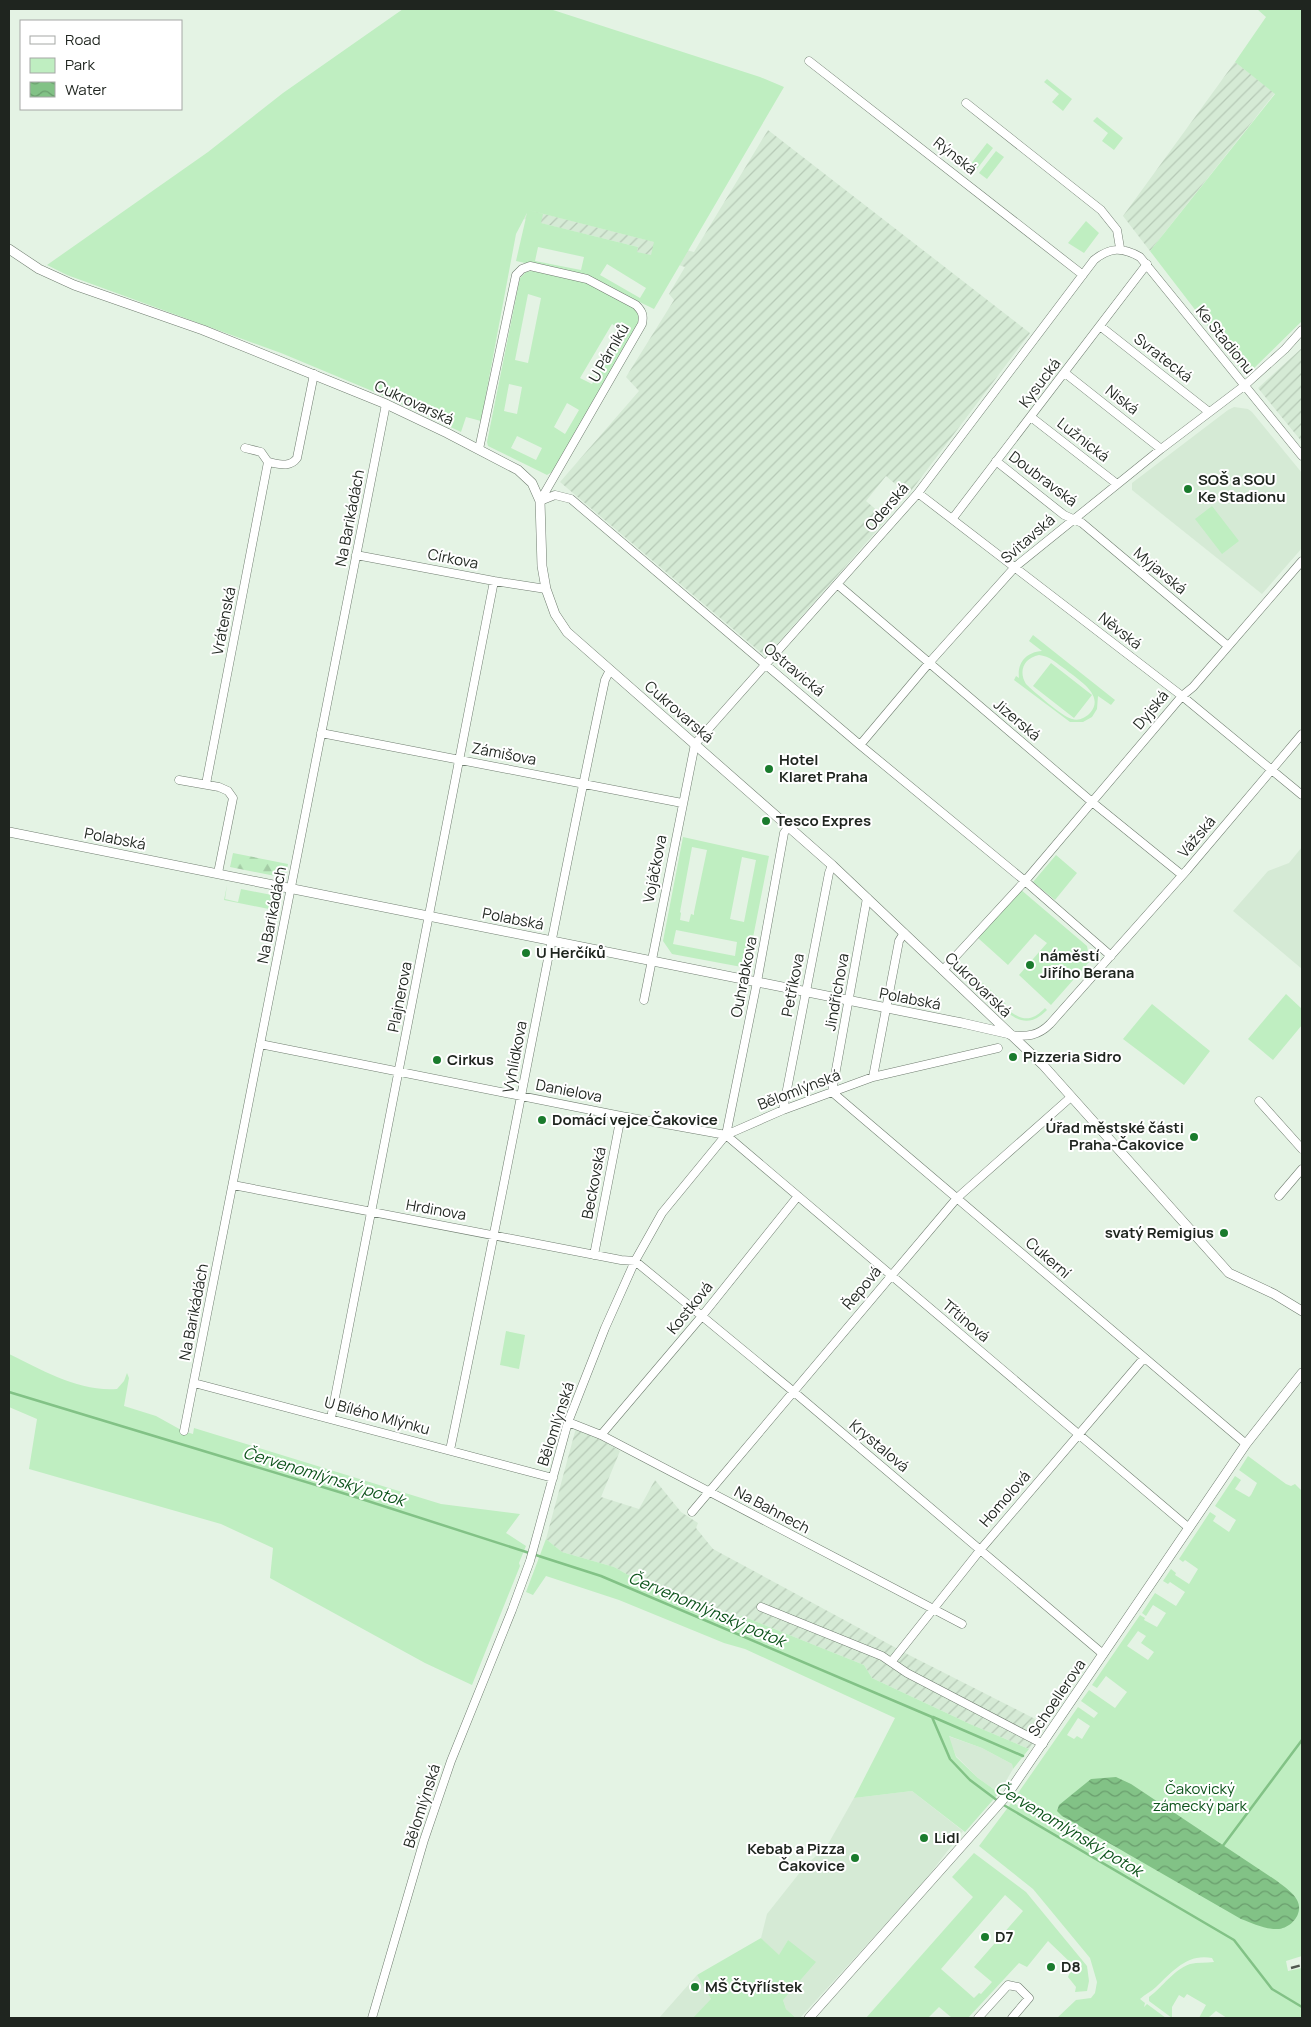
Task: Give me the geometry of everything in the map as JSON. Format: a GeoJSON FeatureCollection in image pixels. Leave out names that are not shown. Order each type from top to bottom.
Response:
{"type":"FeatureCollection","features":[{"type":"Feature","properties":{"kind":"street","name":"Rýnská"},"geometry":{"type":"LineString","coordinates":[[809,61],[1083,275]]}},
{"type":"Feature","properties":{"kind":"street"},"geometry":{"type":"LineString","coordinates":[[966,103],[1101,210],[1117,230],[1120,248],[1110,249],[1101,254],[1083,275]]}},
{"type":"Feature","properties":{"kind":"street","name":"Ke Stadionu"},"geometry":{"type":"LineString","coordinates":[[1120,248],[1130,251],[1147,264],[1302,456]]}},
{"type":"Feature","properties":{"kind":"street","name":"Cukrovarská"},"geometry":{"type":"LineString","coordinates":[[9,249],[39,269],[74,284],[203,330],[386,404],[518,470],[532,483],[540,501],[542,560],[546,588],[561,625],[574,639],[832,865],[1043,1065],[1229,1273],[1274,1294],[1302,1311]]}},
{"type":"Feature","properties":{"kind":"street","name":"Kysucká"},"geometry":{"type":"LineString","coordinates":[[953,518],[1147,264]]}},
{"type":"Feature","properties":{"kind":"street","name":"U Párníků"},"geometry":{"type":"LineString","coordinates":[[479,449],[516,275],[522,268],[530,266],[587,279],[636,305],[644,316],[642,324],[540,501]]}},
{"type":"Feature","properties":{"kind":"street","name":"Oderská"},"geometry":{"type":"LineString","coordinates":[[695,744],[918,493],[1083,275]]}},
{"type":"Feature","properties":{"kind":"street","name":"Svratecká"},"geometry":{"type":"LineString","coordinates":[[1100,326],[1209,412]]}},
{"type":"Feature","properties":{"kind":"street","name":"Svitavská"},"geometry":{"type":"LineString","coordinates":[[860,745],[929,663],[1015,567],[1072,519],[1244,386],[1285,349],[1302,330]]}},
{"type":"Feature","properties":{"kind":"street","name":"Niská"},"geometry":{"type":"LineString","coordinates":[[1065,373],[1161,449]]}},
{"type":"Feature","properties":{"kind":"street"},"geometry":{"type":"LineString","coordinates":[[245,448],[261,452],[268,462],[289,465],[297,458],[314,374]]}},
{"type":"Feature","properties":{"kind":"street","name":"Na Barikádách"},"geometry":{"type":"LineString","coordinates":[[184,1431],[386,404]]}},
{"type":"Feature","properties":{"kind":"street","name":"Lužnická"},"geometry":{"type":"LineString","coordinates":[[1031,417],[1117,484]]}},
{"type":"Feature","properties":{"kind":"street","name":"Doubravská"},"geometry":{"type":"LineString","coordinates":[[996,461],[1064,515],[1072,519]]}},
{"type":"Feature","properties":{"kind":"street","name":"Vrátenská"},"geometry":{"type":"LineString","coordinates":[[206,784],[268,462]]}},
{"type":"Feature","properties":{"kind":"street","name":"Něvská"},"geometry":{"type":"LineString","coordinates":[[918,493],[953,518],[1182,696],[1273,769],[1302,795]]}},
{"type":"Feature","properties":{"kind":"street","name":"Ostravická"},"geometry":{"type":"LineString","coordinates":[[540,501],[555,495],[572,499],[860,745],[1025,880]]}},
{"type":"Feature","properties":{"kind":"street","name":"Myjavská"},"geometry":{"type":"LineString","coordinates":[[1072,519],[1082,523],[1228,646]]}},
{"type":"Feature","properties":{"kind":"street","name":"Církova"},"geometry":{"type":"LineString","coordinates":[[356,555],[494,581],[546,588]]}},
{"type":"Feature","properties":{"kind":"street","name":"Dyjská"},"geometry":{"type":"LineString","coordinates":[[1025,880],[1182,696],[1193,687],[1302,561]]}},
{"type":"Feature","properties":{"kind":"street","name":"Plajnerova"},"geometry":{"type":"LineString","coordinates":[[331,1418],[494,581]]}},
{"type":"Feature","properties":{"kind":"street","name":"Jizerská"},"geometry":{"type":"LineString","coordinates":[[837,584],[1092,802],[1182,875]]}},
{"type":"Feature","properties":{"kind":"street","name":"Vyhlídkova"},"geometry":{"type":"LineString","coordinates":[[450,1450],[495,1235],[582,783],[605,680],[610,670]]}},
{"type":"Feature","properties":{"kind":"street","name":"Zámišova"},"geometry":{"type":"LineString","coordinates":[[321,733],[682,802]]}},
{"type":"Feature","properties":{"kind":"street","name":"Vážská"},"geometry":{"type":"LineString","coordinates":[[1111,956],[1302,734]]}},
{"type":"Feature","properties":{"kind":"street","name":"Vojáčkova"},"geometry":{"type":"LineString","coordinates":[[644,1000],[695,744]]}},
{"type":"Feature","properties":{"kind":"street"},"geometry":{"type":"LineString","coordinates":[[179,780],[206,784],[228,791],[233,798],[218,873]]}},
{"type":"Feature","properties":{"kind":"street","name":"Ouhrabkova"},"geometry":{"type":"LineString","coordinates":[[726,1135],[758,982],[784,833],[789,826]]}},
{"type":"Feature","properties":{"kind":"street","name":"Polabská"},"geometry":{"type":"LineString","coordinates":[[9,832],[1010,1034]]}},
{"type":"Feature","properties":{"kind":"street","name":"Petříkova"},"geometry":{"type":"LineString","coordinates":[[783,1110],[805,992],[832,865]]}},
{"type":"Feature","properties":{"kind":"street"},"geometry":{"type":"LineString","coordinates":[[943,970],[1025,880],[1111,956],[1044,1030],[1031,1036],[1010,1034]]}},
{"type":"Feature","properties":{"kind":"street","name":"Jindřichova"},"geometry":{"type":"LineString","coordinates":[[832,1092],[868,898]]}},
{"type":"Feature","properties":{"kind":"street"},"geometry":{"type":"LineString","coordinates":[[873,1077],[899,941],[904,932]]}},
{"type":"Feature","properties":{"kind":"street","name":"Danielova"},"geometry":{"type":"LineString","coordinates":[[260,1044],[726,1135]]}},
{"type":"Feature","properties":{"kind":"street","name":"Bělomlýnská"},"geometry":{"type":"LineString","coordinates":[[372,2018],[424,1840],[451,1761],[530,1561],[568,1422],[605,1328],[635,1261],[662,1213],[726,1135],[783,1110],[873,1077],[998,1048]]}},
{"type":"Feature","properties":{"kind":"street","name":"Cukerní"},"geometry":{"type":"LineString","coordinates":[[832,1092],[1246,1444]]}},
{"type":"Feature","properties":{"kind":"street","name":"Řepová"},"geometry":{"type":"LineString","coordinates":[[692,1512],[957,1198],[1071,1097]]}},
{"type":"Feature","properties":{"kind":"street"},"geometry":{"type":"LineString","coordinates":[[1259,1101],[1302,1149]]}},
{"type":"Feature","properties":{"kind":"street","name":"Beckovská"},"geometry":{"type":"LineString","coordinates":[[594,1254],[621,1116]]}},
{"type":"Feature","properties":{"kind":"street","name":"Třtinová"},"geometry":{"type":"LineString","coordinates":[[726,1135],[890,1276],[1190,1528]]}},
{"type":"Feature","properties":{"kind":"street"},"geometry":{"type":"LineString","coordinates":[[1279,1196],[1302,1169]]}},
{"type":"Feature","properties":{"kind":"street","name":"Hrdinova"},"geometry":{"type":"LineString","coordinates":[[232,1185],[635,1261]]}},
{"type":"Feature","properties":{"kind":"street","name":"Kostková"},"geometry":{"type":"LineString","coordinates":[[601,1436],[702,1316],[798,1196]]}},
{"type":"Feature","properties":{"kind":"street","name":"Krystalová"},"geometry":{"type":"LineString","coordinates":[[635,1261],[794,1392],[1104,1654]]}},
{"type":"Feature","properties":{"kind":"street","name":"Homolová"},"geometry":{"type":"LineString","coordinates":[[892,1661],[981,1549],[1144,1358]]}},
{"type":"Feature","properties":{"kind":"street","name":"Schoellerova"},"geometry":{"type":"LineString","coordinates":[[809,2018],[995,1811],[1043,1744],[1246,1444],[1302,1373]]}},
{"type":"Feature","properties":{"kind":"street","name":"U Bílého Mlýnku"},"geometry":{"type":"LineString","coordinates":[[194,1383],[553,1478]]}},
{"type":"Feature","properties":{"kind":"street","name":"Na Bahnech"},"geometry":{"type":"LineString","coordinates":[[568,1422],[601,1436],[962,1624]]}},
{"type":"Feature","properties":{"kind":"street"},"geometry":{"type":"LineString","coordinates":[[761,1607],[892,1661],[907,1673],[1043,1744]]}},
{"type":"Feature","properties":{"kind":"street"},"geometry":{"type":"LineString","coordinates":[[978,2018],[1008,1985],[1018,1986],[1029,1998],[1012,2018]]}},
{"type":"Feature","properties":{"kind":"shaded area"},"geometry":{"type":"Polygon","coordinates":[[[1235,62],[1275,93],[1150,251],[1123,216],[1235,62]]]}},
{"type":"Feature","properties":{"kind":"shaded area"},"geometry":{"type":"Polygon","coordinates":[[[768,130],[1030,333],[908,495],[886,476],[866,501],[887,519],[766,657],[560,482],[639,391],[626,377],[674,300],[669,294],[685,267],[637,252],[638,247],[524,219],[529,210],[694,252],[768,130]]]}},
{"type":"Feature","properties":{"kind":"shaded area"},"geometry":{"type":"Polygon","coordinates":[[[1302,348],[1302,442],[1258,388],[1302,348]]]}},
{"type":"Feature","properties":{"kind":"shaded area"},"geometry":{"type":"Polygon","coordinates":[[[1234,407],[1248,409],[1252,412],[1302,473],[1302,548],[1262,594],[1132,490],[1132,483],[1234,407]]]}},
{"type":"Feature","properties":{"kind":"shaded area"},"geometry":{"type":"Polygon","coordinates":[[[1302,847],[1302,969],[1233,911],[1268,871],[1289,863],[1302,847]]]}},
{"type":"Feature","properties":{"kind":"shaded area"},"geometry":{"type":"Polygon","coordinates":[[[576,1428],[620,1451],[601,1497],[639,1509],[655,1480],[681,1512],[698,1523],[696,1528],[713,1549],[909,1655],[1045,1724],[1029,1749],[970,1724],[872,1678],[864,1665],[742,1616],[734,1620],[679,1595],[632,1577],[614,1567],[562,1552],[546,1539],[576,1428]]]}},
{"type":"Feature","properties":{"kind":"shaded area"},"geometry":{"type":"Polygon","coordinates":[[[948,1736],[982,1748],[1012,1764],[1013,1769],[999,1793],[978,1778],[956,1756],[948,1736]]]}},
{"type":"Feature","properties":{"kind":"shaded area"},"geometry":{"type":"Polygon","coordinates":[[[912,1791],[963,1831],[922,1884],[800,2018],[796,2018],[786,2009],[783,2000],[788,1940],[779,1956],[761,1938],[767,1914],[805,1866],[827,1846],[854,1798],[912,1791]]]}},
{"type":"Feature","properties":{"kind":"shaded area","name":"MŠ Čtyřlístek"},"geometry":{"type":"Polygon","coordinates":[[[697,1975],[711,1999],[734,2018],[659,2018],[697,1975]]]}},
{"type":"Feature","properties":{"kind":"green space"},"geometry":{"type":"Polygon","coordinates":[[[403,9],[550,9],[760,77],[784,87],[654,309],[586,276],[516,261],[527,213],[516,234],[481,421],[466,417],[461,432],[389,398],[281,353],[67,275],[47,265],[208,152],[283,93],[403,9]],[[528,210],[543,214],[541,223],[638,247],[637,252],[651,255],[654,242],[528,210]],[[538,247],[535,261],[581,270],[584,257],[538,247]],[[607,264],[600,275],[640,298],[646,288],[607,264]]]}},
{"type":"Feature","properties":{"kind":"green space"},"geometry":{"type":"Polygon","coordinates":[[[1257,9],[1302,9],[1302,321],[1246,376],[1150,251],[1275,94],[1235,62],[1266,17],[1257,9]]]}},
{"type":"Feature","properties":{"kind":"green space"},"geometry":{"type":"Polygon","coordinates":[[[1047,79],[1072,99],[1063,111],[1052,102],[1059,94],[1044,82],[1047,79]]]}},
{"type":"Feature","properties":{"kind":"green space"},"geometry":{"type":"Polygon","coordinates":[[[1097,117],[1123,138],[1114,150],[1102,141],[1108,133],[1093,121],[1097,117]]]}},
{"type":"Feature","properties":{"kind":"green space"},"geometry":{"type":"Polygon","coordinates":[[[987,143],[993,148],[973,174],[959,163],[962,160],[970,165],[987,143]]]}},
{"type":"Feature","properties":{"kind":"green space"},"geometry":{"type":"Polygon","coordinates":[[[996,151],[1004,157],[987,179],[979,173],[996,151]]]}},
{"type":"Feature","properties":{"kind":"green space"},"geometry":{"type":"Polygon","coordinates":[[[1086,221],[1099,233],[1084,253],[1068,243],[1086,221]]]}},
{"type":"Feature","properties":{"kind":"green space"},"geometry":{"type":"Polygon","coordinates":[[[532,271],[584,281],[637,308],[641,320],[552,472],[547,475],[488,446],[487,442],[520,278],[526,272],[532,271]],[[528,294],[515,360],[528,363],[541,298],[528,294]],[[612,324],[580,378],[592,384],[622,331],[612,324]],[[509,384],[504,411],[517,414],[522,387],[509,384]],[[567,403],[554,427],[565,434],[579,410],[567,403]],[[517,436],[511,448],[536,460],[542,448],[517,436]]]}},
{"type":"Feature","properties":{"kind":"green space"},"geometry":{"type":"Polygon","coordinates":[[[1212,506],[1239,541],[1222,554],[1195,519],[1212,506]]]}},
{"type":"Feature","properties":{"kind":"green space"},"geometry":{"type":"Polygon","coordinates":[[[1033,635],[1115,700],[1111,705],[1098,696],[1097,709],[1092,717],[1083,722],[1070,722],[1014,680],[1016,676],[1019,678],[1021,663],[1024,659],[1031,654],[1042,651],[1029,641],[1033,635]],[[1039,655],[1030,659],[1024,666],[1023,674],[1026,684],[1062,714],[1072,719],[1082,719],[1090,713],[1095,700],[1088,688],[1053,660],[1039,655]]]}},
{"type":"Feature","properties":{"kind":"green space"},"geometry":{"type":"Polygon","coordinates":[[[1051,663],[1092,695],[1074,718],[1033,686],[1051,663]]]}},
{"type":"Feature","properties":{"kind":"green space"},"geometry":{"type":"Polygon","coordinates":[[[683,837],[769,856],[747,968],[672,954],[663,941],[683,837]],[[692,847],[680,912],[680,920],[689,922],[691,914],[694,915],[707,850],[692,847]],[[742,857],[730,919],[744,922],[756,860],[742,857]],[[676,930],[673,944],[735,956],[737,942],[676,930]]]}},
{"type":"Feature","properties":{"kind":"green space"},"geometry":{"type":"Polygon","coordinates":[[[233,853],[288,864],[285,878],[230,867],[233,853]]]}},
{"type":"Feature","properties":{"kind":"green space"},"geometry":{"type":"Polygon","coordinates":[[[1056,855],[1077,873],[1055,900],[1033,882],[1056,855]]]}},
{"type":"Feature","properties":{"kind":"green space"},"geometry":{"type":"Polygon","coordinates":[[[227,885],[225,899],[238,902],[241,889],[282,897],[279,911],[224,900],[227,885]]]}},
{"type":"Feature","properties":{"kind":"green space"},"geometry":{"type":"Polygon","coordinates":[[[1020,889],[1087,946],[1090,961],[1051,1005],[1019,975],[1047,943],[1035,934],[1008,965],[978,938],[979,934],[1020,889]]]}},
{"type":"Feature","properties":{"kind":"green space"},"geometry":{"type":"Polygon","coordinates":[[[955,961],[981,985],[983,983],[1006,1004],[1004,1006],[1020,1017],[1029,1018],[1040,1013],[1045,1008],[1047,1010],[1033,1020],[1027,1021],[1015,1018],[997,1003],[999,1000],[986,988],[983,991],[953,963],[955,961]]]}},
{"type":"Feature","properties":{"kind":"green space"},"geometry":{"type":"Polygon","coordinates":[[[1286,994],[1302,1009],[1302,1025],[1273,1060],[1248,1039],[1286,994]]]}},
{"type":"Feature","properties":{"kind":"green space"},"geometry":{"type":"Polygon","coordinates":[[[1152,1004],[1210,1051],[1184,1085],[1123,1039],[1152,1004]]]}},
{"type":"Feature","properties":{"kind":"green space"},"geometry":{"type":"Polygon","coordinates":[[[506,1331],[525,1335],[519,1369],[500,1365],[506,1331]]]}},
{"type":"Feature","properties":{"kind":"green space"},"geometry":{"type":"Polygon","coordinates":[[[9,1354],[61,1379],[89,1387],[117,1389],[124,1381],[127,1373],[129,1378],[124,1406],[156,1416],[183,1431],[193,1434],[194,1428],[441,1504],[520,1514],[506,1533],[526,1546],[519,1563],[520,1566],[472,1685],[425,1663],[270,1578],[273,1548],[221,1524],[29,1469],[37,1419],[9,1407],[9,1354]]]}},
{"type":"Feature","properties":{"kind":"green space","name":"Čakovický zámecký park"},"geometry":{"type":"Polygon","coordinates":[[[1248,1456],[1286,1484],[1291,1486],[1295,1484],[1302,1491],[1302,1956],[1286,1961],[1288,1971],[1302,1968],[1302,2018],[1227,2018],[1216,2011],[1208,2018],[1199,2018],[1206,2005],[1187,1994],[1184,1998],[1179,1995],[1172,2007],[1172,2018],[1149,2001],[1149,1997],[1173,1974],[1184,1967],[1193,1963],[1214,1962],[1212,1958],[1203,1957],[1195,1958],[1181,1965],[1140,1999],[1145,2003],[1144,2007],[1147,2004],[1166,2018],[1057,2018],[1076,2000],[1091,1998],[1095,1993],[1097,1982],[1090,1958],[1033,1889],[979,1846],[1012,1802],[1022,1808],[1028,1805],[1016,1796],[1078,1707],[1094,1718],[1098,1713],[1081,1701],[1089,1690],[1115,1708],[1127,1692],[1106,1676],[1097,1688],[1092,1685],[1140,1615],[1145,1618],[1144,1620],[1157,1627],[1166,1613],[1153,1605],[1146,1616],[1142,1613],[1155,1593],[1176,1606],[1185,1592],[1170,1582],[1168,1584],[1163,1581],[1171,1569],[1176,1573],[1175,1575],[1189,1584],[1198,1569],[1185,1560],[1183,1562],[1179,1559],[1210,1512],[1216,1516],[1213,1521],[1229,1532],[1236,1520],[1215,1506],[1235,1476],[1241,1480],[1235,1489],[1249,1497],[1257,1483],[1239,1470],[1248,1456]],[[1138,1631],[1127,1646],[1148,1660],[1154,1652],[1141,1643],[1146,1636],[1138,1631]],[[1078,1718],[1067,1735],[1074,1739],[1077,1736],[1082,1739],[1090,1726],[1078,1718]]]}},
{"type":"Feature","properties":{"kind":"green space"},"geometry":{"type":"Polygon","coordinates":[[[546,1539],[562,1552],[614,1567],[632,1577],[679,1595],[734,1620],[742,1616],[864,1665],[872,1678],[970,1724],[1029,1749],[1013,1769],[1012,1764],[982,1748],[949,1736],[956,1757],[978,1778],[999,1793],[965,1832],[912,1791],[854,1798],[895,1718],[745,1649],[724,1643],[619,1600],[546,1576],[533,1595],[526,1592],[546,1539]]]}},
{"type":"Feature","properties":{"kind":"green space"},"geometry":{"type":"Polygon","coordinates":[[[974,1853],[1026,1892],[1087,1966],[1089,1981],[1087,1991],[1075,1992],[1076,1987],[1068,1977],[1073,1965],[1048,1941],[1027,1967],[1019,1963],[968,2018],[952,2018],[939,2007],[928,2018],[866,2018],[973,1897],[952,1877],[974,1853]],[[1005,1895],[941,1969],[974,1998],[979,1993],[981,1994],[992,1982],[974,1967],[1023,1911],[1005,1895]]]}},
{"type":"Feature","properties":{"kind":"green space"},"geometry":{"type":"Polygon","coordinates":[[[761,1938],[779,1955],[788,1940],[816,1962],[783,2000],[786,2009],[796,2018],[693,2018],[711,1999],[697,1975],[761,1938]]]}},
{"type":"Feature","properties":{"kind":"water"},"geometry":{"type":"Polygon","coordinates":[[[1116,1777],[1131,1784],[1285,1887],[1296,1897],[1299,1905],[1296,1919],[1284,1928],[1274,1929],[1241,1919],[1062,1816],[1057,1811],[1059,1805],[1091,1779],[1116,1777]]]}},
{"type":"Feature","properties":{"kind":"waterway","name":"Červenomlýnský potok"},"geometry":{"type":"LineString","coordinates":[[9,1392],[349,1495],[601,1576],[932,1717],[950,1759],[970,1780],[998,1801]]}},
{"type":"Feature","properties":{"kind":"waterway"},"geometry":{"type":"LineString","coordinates":[[933,1717],[1023,1756]]}},
{"type":"Feature","properties":{"kind":"waterway"},"geometry":{"type":"LineString","coordinates":[[1222,1847],[1302,1740]]}},
{"type":"Feature","properties":{"kind":"waterway","name":"Červenomlýnský potok"},"geometry":{"type":"LineString","coordinates":[[1002,1804],[1234,1940],[1272,1989],[1302,2007]]}},
{"type":"Feature","properties":{"kind":"railway"},"geometry":{"type":"LineString","coordinates":[[1291,1968],[1302,1965]]}},
{"type":"Feature","properties":{"kind":"place","name":"SOŠ a SOU Ke Stadionu"},"geometry":{"type":"Point","coordinates":[1188,489]}},
{"type":"Feature","properties":{"kind":"place","name":"Hotel Klaret Praha"},"geometry":{"type":"Point","coordinates":[769,769]}},
{"type":"Feature","properties":{"kind":"place","name":"Tesco Expres"},"geometry":{"type":"Point","coordinates":[766,821]}},
{"type":"Feature","properties":{"kind":"place","name":"U Herčíků"},"geometry":{"type":"Point","coordinates":[526,953]}},
{"type":"Feature","properties":{"kind":"place","name":"náměstí Jiřího Berana"},"geometry":{"type":"Point","coordinates":[1030,965]}},
{"type":"Feature","properties":{"kind":"place","name":"Pizzeria Sidro"},"geometry":{"type":"Point","coordinates":[1013,1057]}},
{"type":"Feature","properties":{"kind":"place","name":"Cirkus"},"geometry":{"type":"Point","coordinates":[437,1060]}},
{"type":"Feature","properties":{"kind":"place","name":"Domácí vejce Čakovice"},"geometry":{"type":"Point","coordinates":[542,1120]}},
{"type":"Feature","properties":{"kind":"place","name":"Úřad městské části Praha-Čakovice"},"geometry":{"type":"Point","coordinates":[1194,1137]}},
{"type":"Feature","properties":{"kind":"place","name":"svatý Remigius"},"geometry":{"type":"Point","coordinates":[1224,1233]}},
{"type":"Feature","properties":{"kind":"place","name":"Lidl"},"geometry":{"type":"Point","coordinates":[924,1838]}},
{"type":"Feature","properties":{"kind":"place","name":"Kebab a Pizza Čakovice"},"geometry":{"type":"Point","coordinates":[855,1858]}},
{"type":"Feature","properties":{"kind":"place","name":"D7"},"geometry":{"type":"Point","coordinates":[985,1937]}},
{"type":"Feature","properties":{"kind":"place","name":"D8"},"geometry":{"type":"Point","coordinates":[1051,1967]}},
{"type":"Feature","properties":{"kind":"place","name":"MŠ Čtyřlístek"},"geometry":{"type":"Point","coordinates":[695,1987]}}]}
